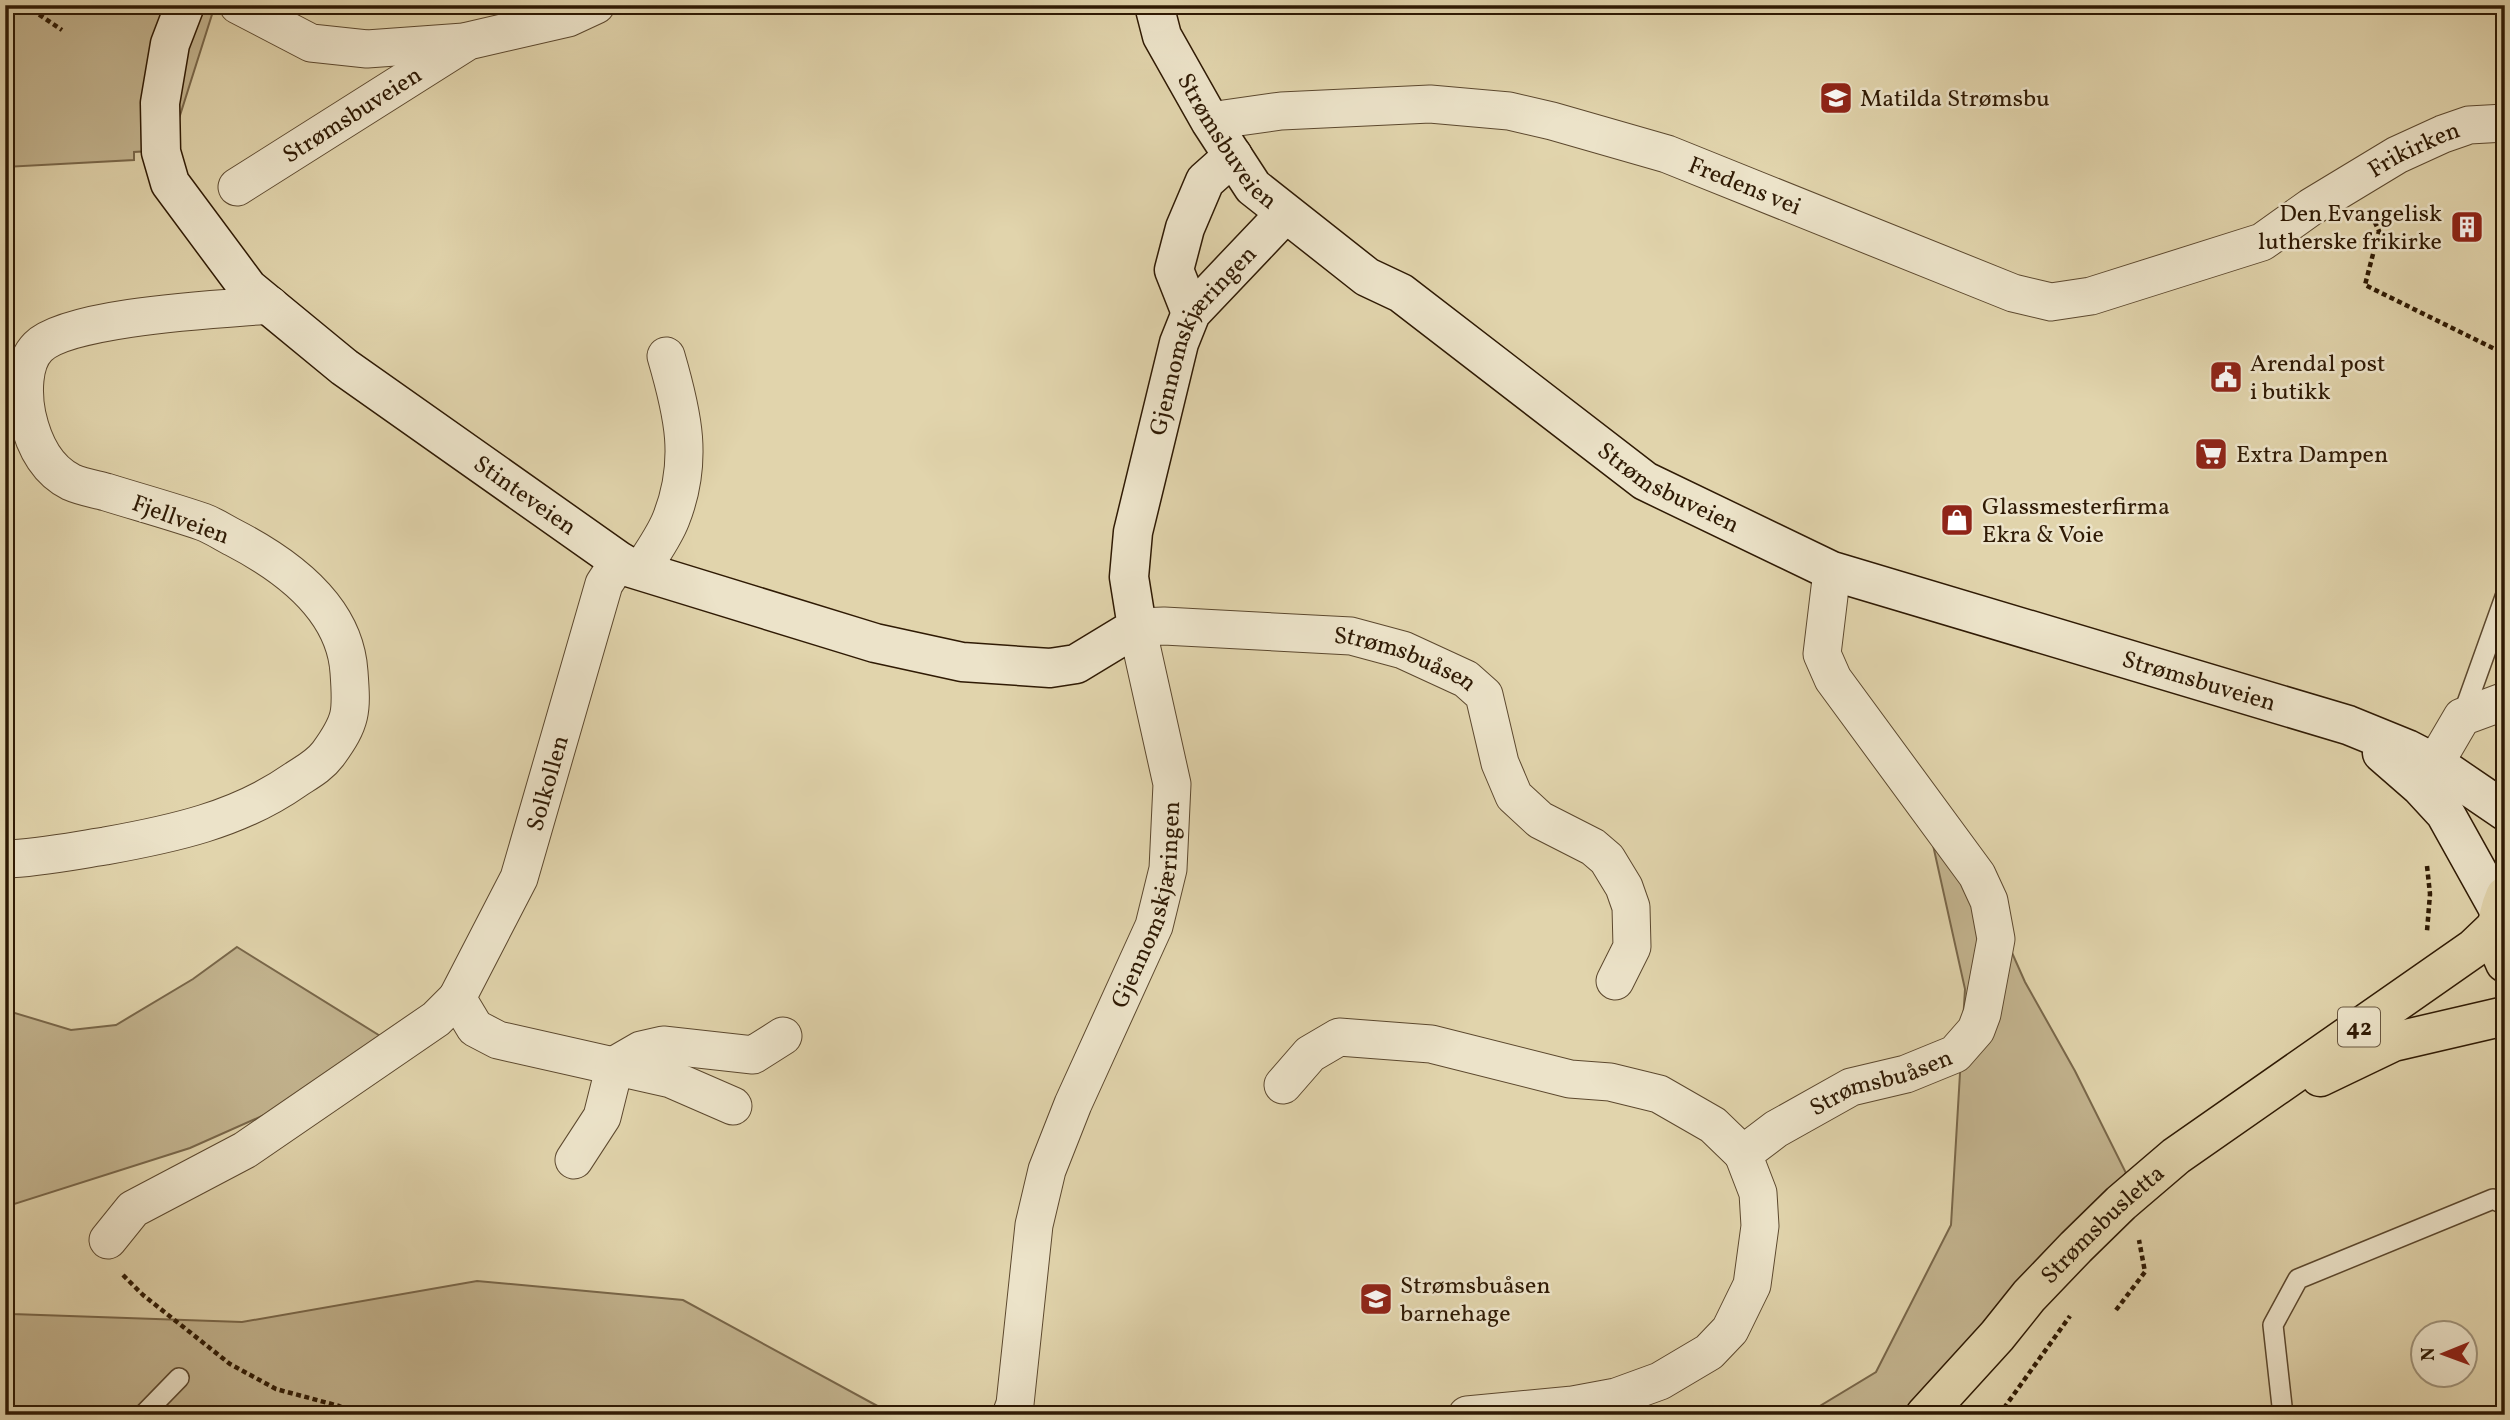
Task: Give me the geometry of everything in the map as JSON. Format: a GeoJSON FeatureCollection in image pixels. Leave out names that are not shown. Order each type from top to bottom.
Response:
{"type":"FeatureCollection","features":[{"type":"Feature","properties":{"kind":"main road"},"geometry":{"type":"LineString","coordinates":[[2500,911],[2500,952],[2505,963]]}},
{"type":"Feature","properties":{"kind":"main road","name":"Strømsbusletta"},"geometry":{"type":"LineString","coordinates":[[1925,1415],[1997,1336],[2029,1296],[2121,1203],[2176,1156],[2220,1124],[2474,948],[2500,911]]}},
{"type":"Feature","properties":{"kind":"main road","name":"Strømsbusletta"},"geometry":{"type":"LineString","coordinates":[[2220,1124],[2393,1042],[2505,1016]]}},
{"type":"Feature","properties":{"kind":"main road","name":"Strømsbusletta"},"geometry":{"type":"LineString","coordinates":[[1952,1415],[1997,1336]]}},
{"type":"Feature","properties":{"kind":"street","name":"Stinteveien"},"geometry":{"type":"LineString","coordinates":[[185,5],[170,44],[160,103],[160,152],[170,183],[248,288],[344,367],[630,566],[875,643],[962,662],[1050,668],[1076,664],[1137,627]]}},
{"type":"Feature","properties":{"kind":"street","name":"Strømsbuveien"},"geometry":{"type":"LineString","coordinates":[[238,5],[312,43],[367,48],[468,41],[568,18],[596,5]]}},
{"type":"Feature","properties":{"kind":"street","name":"Strømsbuveien"},"geometry":{"type":"LineString","coordinates":[[1154,5],[1162,36],[1210,121],[1253,187],[1367,277],[1401,293],[1645,481],[1832,571],[2348,725],[2428,775],[2505,811]]}},
{"type":"Feature","properties":{"kind":"street","name":"Strømsbuveien"},"geometry":{"type":"LineString","coordinates":[[237,187],[468,41]]}},
{"type":"Feature","properties":{"kind":"street","name":"Fredens vei"},"geometry":{"type":"LineString","coordinates":[[1210,121],[1281,111],[1430,104],[1509,111],[1667,154],[2013,293],[2051,302],[2091,296],[2262,242]]}},
{"type":"Feature","properties":{"kind":"street","name":"Frikirken"},"geometry":{"type":"LineString","coordinates":[[2262,242],[2311,207],[2397,155],[2469,125],[2505,123]]}},
{"type":"Feature","properties":{"kind":"street"},"geometry":{"type":"LineString","coordinates":[[1191,313],[1174,270],[1185,228],[1205,181],[1233,156]]}},
{"type":"Feature","properties":{"kind":"street","name":"Gjennomskjæringen"},"geometry":{"type":"LineString","coordinates":[[1010,1415],[1015,1404],[1034,1225],[1047,1170],[1073,1104],[1154,926],[1168,869],[1172,784],[1137,627],[1129,577],[1133,532],[1179,343],[1191,313],[1285,214]]}},
{"type":"Feature","properties":{"kind":"street","name":"Fjellveien"},"geometry":{"type":"LineString","coordinates":[[5,859],[36,858],[171,834],[230,815],[280,791],[322,762],[343,734],[352,707],[348,658],[339,630],[311,591],[264,554],[206,523],[71,482],[49,465],[32,437],[16,366],[57,335],[92,326],[161,314],[270,305]]}},
{"type":"Feature","properties":{"kind":"street","name":"Solkollen"},"geometry":{"type":"LineString","coordinates":[[108,1240],[132,1209],[245,1150],[436,1019],[457,998],[519,878],[604,584],[630,566],[671,520],[686,460],[679,402],[666,356]]}},
{"type":"Feature","properties":{"kind":"street","name":"Strømsbuåsen"},"geometry":{"type":"LineString","coordinates":[[1743,1154],[1776,1129],[1852,1087],[1906,1074],[1955,1054],[1976,1030],[1982,1014],[1996,939],[1989,901],[1977,875],[1833,679],[1822,654],[1832,571]]}},
{"type":"Feature","properties":{"kind":"street","name":"Strømsbuåsen"},"geometry":{"type":"LineString","coordinates":[[1137,627],[1164,626],[1351,636],[1404,650],[1466,679],[1484,695],[1500,763],[1514,796],[1540,820],[1593,847],[1607,859],[1624,887],[1632,906],[1632,947],[1615,981]]}},
{"type":"Feature","properties":{"kind":"street"},"geometry":{"type":"LineString","coordinates":[[2428,775],[2462,717],[2505,701]]}},
{"type":"Feature","properties":{"kind":"street","name":"Strømsbuveien"},"geometry":{"type":"LineString","coordinates":[[2428,775],[2445,813],[2500,911]]}},
{"type":"Feature","properties":{"kind":"street"},"geometry":{"type":"LineString","coordinates":[[457,998],[475,1028],[498,1040],[671,1079],[733,1106]]}},
{"type":"Feature","properties":{"kind":"street"},"geometry":{"type":"LineString","coordinates":[[574,1160],[602,1117],[615,1065],[642,1051],[663,1045],[753,1055],[783,1036]]}},
{"type":"Feature","properties":{"kind":"street"},"geometry":{"type":"LineString","coordinates":[[1283,1085],[1310,1054],[1339,1037],[1431,1044],[1570,1079],[1610,1082],[1659,1094],[1713,1125],[1743,1154],[1758,1193],[1760,1226],[1752,1285],[1730,1330],[1709,1352],[1660,1381],[1616,1397],[1573,1405],[1467,1415]]}},
{"type":"Feature","properties":{"kind":"lane"},"geometry":{"type":"LineString","coordinates":[[2462,717],[2505,597]]}},
{"type":"Feature","properties":{"kind":"lane"},"geometry":{"type":"LineString","coordinates":[[2283,1415],[2273,1325],[2298,1279],[2493,1199],[2505,1205]]}},
{"type":"Feature","properties":{"kind":"lane"},"geometry":{"type":"LineString","coordinates":[[143,1415],[178,1378]]}},
{"type":"Feature","properties":{"kind":"path"},"geometry":{"type":"LineString","coordinates":[[25,5],[62,30]]}},
{"type":"Feature","properties":{"kind":"path"},"geometry":{"type":"LineString","coordinates":[[2354,181],[2379,232],[2365,285],[2505,354]]}},
{"type":"Feature","properties":{"kind":"path"},"geometry":{"type":"LineString","coordinates":[[2422,937],[2427,930],[2430,894],[2426,858]]}},
{"type":"Feature","properties":{"kind":"path"},"geometry":{"type":"LineString","coordinates":[[2116,1310],[2145,1272],[2139,1239],[2131,1247]]}},
{"type":"Feature","properties":{"kind":"path"},"geometry":{"type":"LineString","coordinates":[[108,1240],[120,1271],[144,1295],[230,1364],[276,1389],[339,1406],[359,1415]]}},
{"type":"Feature","properties":{"kind":"path"},"geometry":{"type":"LineString","coordinates":[[1999,1415],[2073,1311]]}},
{"type":"Feature","properties":{"kind":"shaded area"},"geometry":{"type":"Polygon","coordinates":[[[5,5],[215,5],[169,150],[134,152],[134,160],[5,167],[5,5]]]}},
{"type":"Feature","properties":{"kind":"shaded area"},"geometry":{"type":"Polygon","coordinates":[[[1925,809],[1993,910],[2025,982],[2075,1071],[2126,1173],[1990,1339],[1910,1415],[1805,1415],[1876,1372],[1951,1225],[1965,989],[1925,809]]]}},
{"type":"Feature","properties":{"kind":"shaded area"},"geometry":{"type":"Polygon","coordinates":[[[237,947],[406,1052],[190,1148],[5,1207],[5,1010],[71,1030],[116,1025],[193,979],[237,947]]]}},
{"type":"Feature","properties":{"kind":"shaded area"},"geometry":{"type":"Polygon","coordinates":[[[477,1281],[683,1300],[894,1415],[5,1415],[5,1300],[12,1314],[242,1322],[477,1281]]]}},
{"type":"Feature","properties":{"kind":"place","name":"Matilda Strømsbu"},"geometry":{"type":"Point","coordinates":[1836,98]}},
{"type":"Feature","properties":{"kind":"place","name":"Den Evangelisk lutherske frikirke"},"geometry":{"type":"Point","coordinates":[2467,227]}},
{"type":"Feature","properties":{"kind":"place","name":"Arendal post i butikk"},"geometry":{"type":"Point","coordinates":[2226,377]}},
{"type":"Feature","properties":{"kind":"place","name":"Extra Dampen"},"geometry":{"type":"Point","coordinates":[2211,454]}},
{"type":"Feature","properties":{"kind":"place","name":"Glassmesterfirma Ekra & Voie"},"geometry":{"type":"Point","coordinates":[1957,520]}},
{"type":"Feature","properties":{"kind":"place","name":"Strømsbuåsen barnehage"},"geometry":{"type":"Point","coordinates":[1376,1299]}}]}
